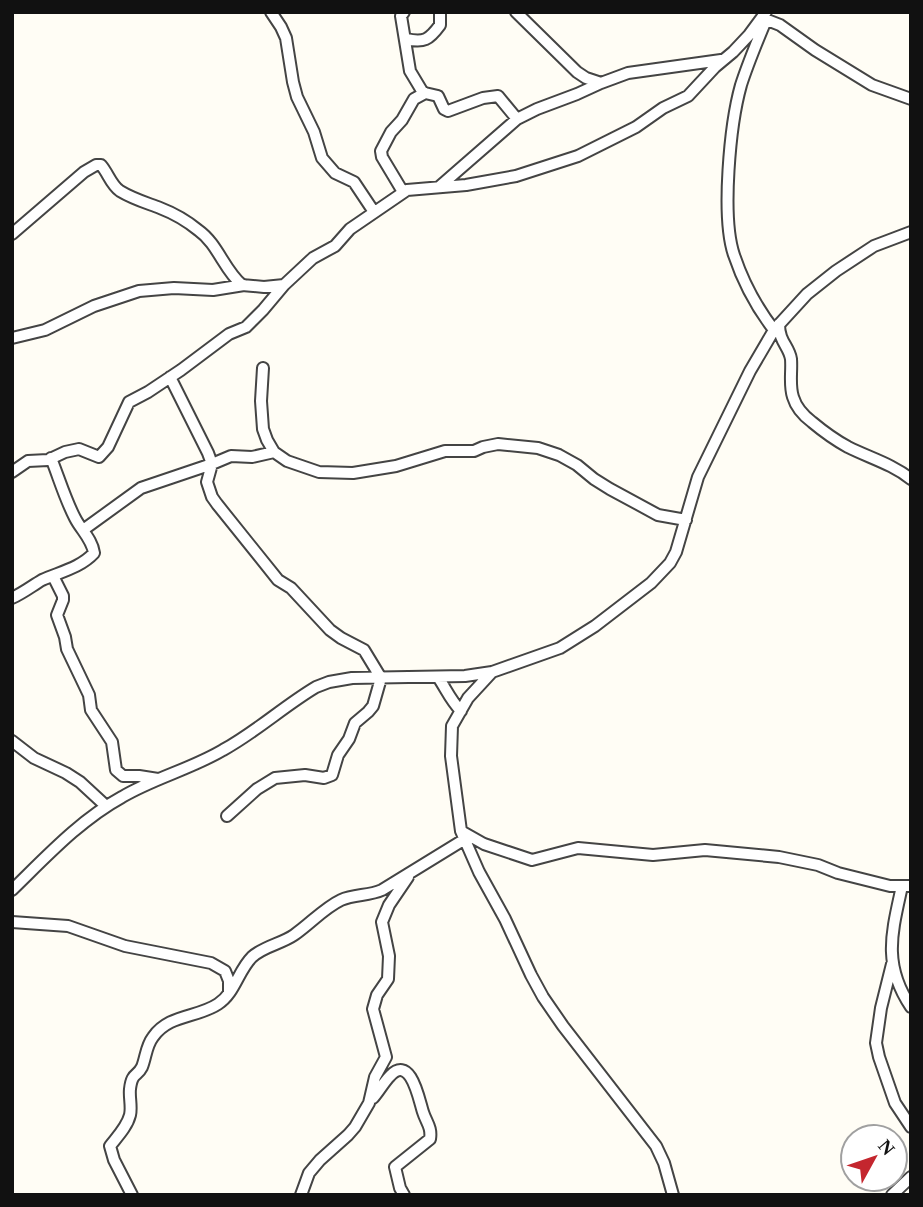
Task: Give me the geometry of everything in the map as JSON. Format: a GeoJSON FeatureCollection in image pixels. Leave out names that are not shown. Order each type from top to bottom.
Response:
{"type":"FeatureCollection","features":[{"type":"Feature","properties":{"kind":"street"},"geometry":{"type":"LineString","coordinates":[[271,12],[286,38],[297,97],[314,132],[323,159],[335,173],[354,181],[374,212]]}},
{"type":"Feature","properties":{"kind":"street"},"geometry":{"type":"LineString","coordinates":[[404,12],[401,16],[410,71],[425,93],[438,96],[444,109],[448,111],[483,98],[498,96],[517,120]]}},
{"type":"Feature","properties":{"kind":"street"},"geometry":{"type":"LineString","coordinates":[[405,39],[425,39],[440,25],[440,12]]}},
{"type":"Feature","properties":{"kind":"street"},"geometry":{"type":"LineString","coordinates":[[516,12],[587,83]]}},
{"type":"Feature","properties":{"kind":"street"},"geometry":{"type":"LineString","coordinates":[[766,16],[872,85],[911,99]]}},
{"type":"Feature","properties":{"kind":"street"},"geometry":{"type":"LineString","coordinates":[[12,472],[28,461],[43,461],[79,449],[99,457],[108,447],[129,401],[148,392],[229,334],[246,327],[309,261],[335,246],[350,229],[403,192],[507,178],[578,156],[636,127],[663,108],[688,96],[766,16]]}},
{"type":"Feature","properties":{"kind":"street"},"geometry":{"type":"LineString","coordinates":[[766,16],[736,108],[728,188],[728,220],[733,253],[752,297],[776,327],[791,359],[791,390],[796,406],[828,435],[898,469],[911,479]]}},
{"type":"Feature","properties":{"kind":"street"},"geometry":{"type":"LineString","coordinates":[[439,187],[517,120],[587,83],[601,83],[628,73],[721,60]]}},
{"type":"Feature","properties":{"kind":"street"},"geometry":{"type":"LineString","coordinates":[[403,192],[381,151],[414,99],[425,93]]}},
{"type":"Feature","properties":{"kind":"street"},"geometry":{"type":"LineString","coordinates":[[12,234],[84,172],[101,165],[116,188],[198,229],[211,241],[233,275],[244,285]]}},
{"type":"Feature","properties":{"kind":"street"},"geometry":{"type":"LineString","coordinates":[[12,890],[82,824],[106,806],[123,795],[204,761],[227,748],[316,687],[352,678],[466,676],[492,672],[560,648],[595,626],[670,564],[698,477],[750,372],[776,327],[807,295],[836,271],[874,246],[911,232]]}},
{"type":"Feature","properties":{"kind":"street"},"geometry":{"type":"LineString","coordinates":[[12,338],[45,330],[94,306],[139,291],[174,288],[214,290],[244,285],[284,285]]}},
{"type":"Feature","properties":{"kind":"street"},"geometry":{"type":"LineString","coordinates":[[263,368],[262,421],[267,440],[274,452],[287,461],[319,472],[340,474],[396,466],[449,450],[474,451],[498,444],[538,448],[578,465],[610,489],[658,515],[686,520]]}},
{"type":"Feature","properties":{"kind":"street"},"geometry":{"type":"LineString","coordinates":[[170,377],[205,444],[212,464],[207,482],[212,497],[278,580],[291,588],[330,630],[364,650],[381,678],[373,706],[355,723],[349,739],[338,755],[332,775],[324,778],[305,775],[275,778],[257,789],[227,816]]}},
{"type":"Feature","properties":{"kind":"street"},"geometry":{"type":"LineString","coordinates":[[83,530],[141,488],[230,456],[252,457],[274,452]]}},
{"type":"Feature","properties":{"kind":"street"},"geometry":{"type":"LineString","coordinates":[[12,598],[44,579],[76,566],[94,553],[90,540],[69,505],[51,458]]}},
{"type":"Feature","properties":{"kind":"street"},"geometry":{"type":"LineString","coordinates":[[53,576],[63,596],[57,615],[67,649],[89,695],[91,710],[112,741],[116,771],[123,776],[158,779]]}},
{"type":"Feature","properties":{"kind":"street"},"geometry":{"type":"LineString","coordinates":[[492,672],[468,698],[452,726],[451,756],[463,835],[543,997],[656,1146],[673,1195]]}},
{"type":"Feature","properties":{"kind":"street"},"geometry":{"type":"LineString","coordinates":[[438,677],[453,703],[461,711]]}},
{"type":"Feature","properties":{"kind":"street"},"geometry":{"type":"LineString","coordinates":[[12,741],[34,758],[80,782],[106,806]]}},
{"type":"Feature","properties":{"kind":"street"},"geometry":{"type":"LineString","coordinates":[[132,1195],[110,1146],[130,1115],[129,1092],[132,1077],[141,1069],[152,1038],[159,1030],[168,1022],[216,1005],[229,994],[244,966],[261,951],[294,935],[343,899],[376,893],[463,835]]}},
{"type":"Feature","properties":{"kind":"street"},"geometry":{"type":"LineString","coordinates":[[463,835],[532,860],[578,848],[653,855],[705,850],[727,851],[818,865],[890,886],[906,886],[890,942],[895,974],[911,1007]]}},
{"type":"Feature","properties":{"kind":"street"},"geometry":{"type":"LineString","coordinates":[[369,1103],[375,1077],[386,1057],[373,1009],[377,995],[388,979],[390,962],[382,922],[389,905],[411,872]]}},
{"type":"Feature","properties":{"kind":"street"},"geometry":{"type":"LineString","coordinates":[[12,922],[68,926],[125,946],[211,963],[220,967],[228,976],[229,994]]}},
{"type":"Feature","properties":{"kind":"street"},"geometry":{"type":"LineString","coordinates":[[892,964],[876,1043],[895,1103],[911,1127]]}},
{"type":"Feature","properties":{"kind":"street"},"geometry":{"type":"LineString","coordinates":[[301,1195],[309,1173],[348,1135],[392,1073],[400,1070],[408,1073],[419,1096],[431,1135],[424,1145],[395,1167],[404,1195]]}},
{"type":"Feature","properties":{"kind":"street"},"geometry":{"type":"LineString","coordinates":[[892,1195],[911,1178]]}}]}
